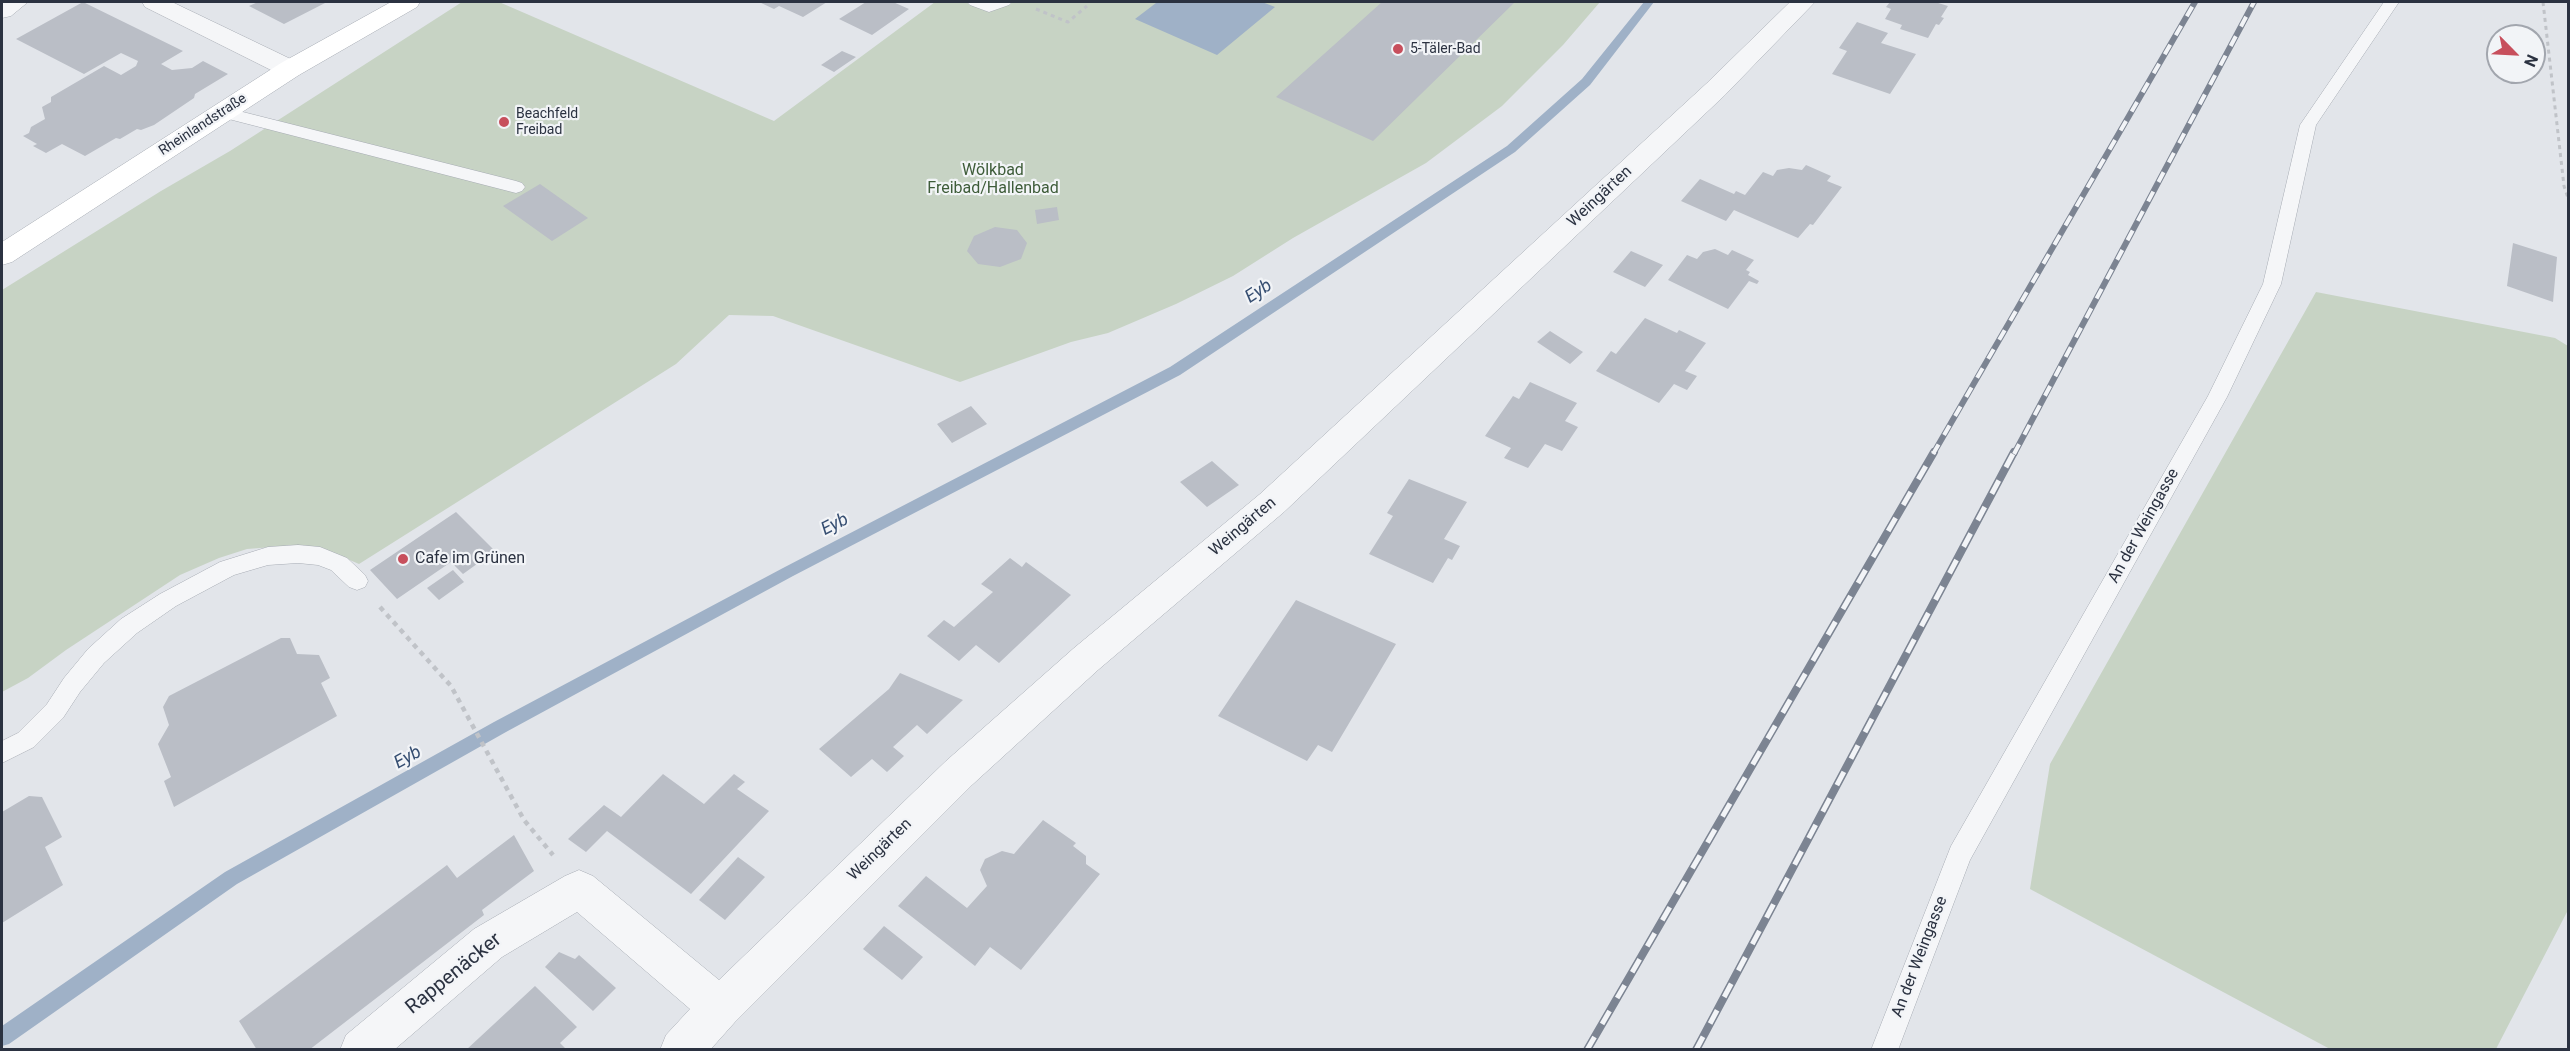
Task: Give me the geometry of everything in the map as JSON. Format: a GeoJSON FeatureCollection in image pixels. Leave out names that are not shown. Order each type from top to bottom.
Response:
{"type":"FeatureCollection","features":[{"type":"Feature","properties":{"kind":"main road","name":"Rheinlandstraße"},"geometry":{"type":"LineString","coordinates":[[2,255],[290,69],[408,2]]}},
{"type":"Feature","properties":{"kind":"street"},"geometry":{"type":"LineString","coordinates":[[2,11],[16,2]]}},
{"type":"Feature","properties":{"kind":"street"},"geometry":{"type":"LineString","coordinates":[[154,2],[290,69]]}},
{"type":"Feature","properties":{"kind":"street","name":"Weingärten"},"geometry":{"type":"LineString","coordinates":[[681,1050],[720,1007],[959,774],[1086,659],[1272,503],[1716,89],[1803,2]]}},
{"type":"Feature","properties":{"kind":"street","name":"Rappenäcker"},"geometry":{"type":"LineString","coordinates":[[361,1050],[488,943],[579,889],[720,1007]]}},
{"type":"Feature","properties":{"kind":"lane"},"geometry":{"type":"LineString","coordinates":[[975,2],[989,8],[1004,2]]}},
{"type":"Feature","properties":{"kind":"lane","name":"An der Weingasse"},"geometry":{"type":"LineString","coordinates":[[1884,1050],[1960,854],[2217,397],[2272,284],[2308,125],[2391,2]]}},
{"type":"Feature","properties":{"kind":"lane"},"geometry":{"type":"LineString","coordinates":[[223,112],[516,187]]}},
{"type":"Feature","properties":{"kind":"lane"},"geometry":{"type":"LineString","coordinates":[[2,753],[26,740],[48,718],[96,656],[129,626],[168,600],[228,568],[268,556],[298,554],[320,556],[339,564],[357,581]]}},
{"type":"Feature","properties":{"kind":"path"},"geometry":{"type":"LineString","coordinates":[[2543,2],[2564,186],[2568,198]]}},
{"type":"Feature","properties":{"kind":"path"},"geometry":{"type":"LineString","coordinates":[[1028,6],[1068,22],[1087,6]]}},
{"type":"Feature","properties":{"kind":"path"},"geometry":{"type":"LineString","coordinates":[[357,581],[451,686],[524,819]]}},
{"type":"Feature","properties":{"kind":"green space","name":"Wölkbad Freibad/Hallenbad"},"geometry":{"type":"Polygon","coordinates":[[[462,2],[499,2],[774,121],[935,2],[1600,2],[1563,45],[1502,106],[1426,163],[1293,238],[1233,276],[1176,304],[1108,333],[1071,342],[960,382],[773,316],[729,315],[676,364],[359,564],[322,548],[299,545],[247,549],[219,558],[180,575],[66,650],[28,678],[2,692],[2,290],[230,151],[462,2]]]}},
{"type":"Feature","properties":{"kind":"green space"},"geometry":{"type":"Polygon","coordinates":[[[2316,292],[2555,338],[2568,346],[2568,910],[2496,1049],[2330,1049],[2030,889],[2050,764],[2316,292]]]}},
{"type":"Feature","properties":{"kind":"water"},"geometry":{"type":"Polygon","coordinates":[[[1154,2],[1262,2],[1275,7],[1217,55],[1135,19],[1156,3],[1154,2]]]}},
{"type":"Feature","properties":{"kind":"building"},"geometry":{"type":"Polygon","coordinates":[[[83,2],[183,51],[161,64],[172,70],[192,68],[203,61],[228,74],[195,94],[194,98],[154,125],[141,130],[137,129],[120,139],[116,138],[85,156],[62,144],[46,153],[33,146],[37,144],[23,136],[29,133],[31,127],[45,119],[42,107],[51,102],[51,97],[104,66],[121,75],[136,66],[138,61],[121,53],[84,74],[16,39],[83,2]]]}},
{"type":"Feature","properties":{"kind":"building"},"geometry":{"type":"Polygon","coordinates":[[[258,2],[327,2],[284,24],[249,6],[258,2]]]}},
{"type":"Feature","properties":{"kind":"building"},"geometry":{"type":"Polygon","coordinates":[[[759,2],[827,2],[803,17],[779,6],[774,9],[759,2]]]}},
{"type":"Feature","properties":{"kind":"building"},"geometry":{"type":"Polygon","coordinates":[[[866,2],[893,2],[909,9],[872,35],[839,19],[866,2]]]}},
{"type":"Feature","properties":{"kind":"building","name":"5-Täler-Bad"},"geometry":{"type":"Polygon","coordinates":[[[1382,2],[1515,2],[1373,141],[1276,97],[1382,2]]]}},
{"type":"Feature","properties":{"kind":"building"},"geometry":{"type":"Polygon","coordinates":[[[1890,2],[1935,2],[1948,6],[1941,17],[1944,18],[1939,25],[1936,24],[1928,38],[1900,29],[1902,25],[1885,19],[1891,9],[1886,7],[1890,2]]]}},
{"type":"Feature","properties":{"kind":"building"},"geometry":{"type":"Polygon","coordinates":[[[1857,22],[1888,33],[1881,43],[1916,54],[1890,94],[1832,74],[1847,51],[1839,48],[1857,22]]]}},
{"type":"Feature","properties":{"kind":"building"},"geometry":{"type":"Polygon","coordinates":[[[842,51],[856,57],[834,72],[821,65],[842,51]]]}},
{"type":"Feature","properties":{"kind":"building"},"geometry":{"type":"Polygon","coordinates":[[[1806,165],[1831,176],[1827,181],[1842,187],[1813,225],[1810,224],[1798,238],[1734,210],[1726,221],[1681,201],[1700,179],[1734,194],[1736,191],[1745,195],[1763,172],[1773,176],[1777,170],[1789,168],[1802,170],[1806,165]]]}},
{"type":"Feature","properties":{"kind":"building"},"geometry":{"type":"Polygon","coordinates":[[[540,184],[588,218],[552,241],[503,206],[540,184]]]}},
{"type":"Feature","properties":{"kind":"building"},"geometry":{"type":"Polygon","coordinates":[[[1057,207],[1059,220],[1037,224],[1035,210],[1057,207]]]}},
{"type":"Feature","properties":{"kind":"building"},"geometry":{"type":"Polygon","coordinates":[[[995,227],[1017,230],[1027,243],[1021,259],[1000,267],[978,264],[967,251],[974,236],[995,227]]]}},
{"type":"Feature","properties":{"kind":"building"},"geometry":{"type":"Polygon","coordinates":[[[2513,243],[2557,257],[2553,302],[2507,286],[2513,243]]]}},
{"type":"Feature","properties":{"kind":"building"},"geometry":{"type":"Polygon","coordinates":[[[1715,249],[1728,255],[1732,250],[1754,260],[1746,270],[1750,272],[1748,275],[1759,281],[1757,284],[1749,281],[1728,309],[1668,280],[1687,255],[1697,259],[1703,252],[1715,249]]]}},
{"type":"Feature","properties":{"kind":"building"},"geometry":{"type":"Polygon","coordinates":[[[1631,251],[1663,265],[1645,287],[1613,272],[1631,251]]]}},
{"type":"Feature","properties":{"kind":"building"},"geometry":{"type":"Polygon","coordinates":[[[1645,318],[1706,343],[1685,371],[1697,376],[1687,390],[1674,384],[1659,403],[1596,371],[1611,351],[1616,354],[1645,318]]]}},
{"type":"Feature","properties":{"kind":"building"},"geometry":{"type":"Polygon","coordinates":[[[1550,331],[1583,352],[1570,364],[1537,342],[1550,331]]]}},
{"type":"Feature","properties":{"kind":"building"},"geometry":{"type":"Polygon","coordinates":[[[1530,382],[1577,403],[1565,421],[1578,427],[1562,451],[1545,444],[1528,468],[1504,458],[1511,448],[1485,436],[1513,396],[1519,399],[1530,382]]]}},
{"type":"Feature","properties":{"kind":"building"},"geometry":{"type":"Polygon","coordinates":[[[971,406],[987,424],[952,443],[937,424],[971,406]]]}},
{"type":"Feature","properties":{"kind":"building"},"geometry":{"type":"Polygon","coordinates":[[[1212,461],[1239,485],[1207,507],[1180,482],[1212,461]]]}},
{"type":"Feature","properties":{"kind":"building"},"geometry":{"type":"Polygon","coordinates":[[[1409,479],[1467,502],[1444,539],[1460,546],[1452,560],[1448,558],[1433,583],[1369,554],[1393,516],[1387,513],[1409,479]]]}},
{"type":"Feature","properties":{"kind":"building"},"geometry":{"type":"Polygon","coordinates":[[[456,512],[495,551],[463,574],[451,562],[397,599],[370,570],[456,512]]]}},
{"type":"Feature","properties":{"kind":"building"},"geometry":{"type":"Polygon","coordinates":[[[1010,558],[1022,567],[1026,562],[1071,595],[999,663],[976,645],[959,661],[927,636],[944,620],[954,627],[993,592],[981,584],[1010,558]]]}},
{"type":"Feature","properties":{"kind":"building"},"geometry":{"type":"Polygon","coordinates":[[[453,570],[464,582],[439,600],[427,588],[453,570]]]}},
{"type":"Feature","properties":{"kind":"building"},"geometry":{"type":"Polygon","coordinates":[[[1296,600],[1396,644],[1332,752],[1318,745],[1307,761],[1218,716],[1296,600]]]}},
{"type":"Feature","properties":{"kind":"building"},"geometry":{"type":"Polygon","coordinates":[[[281,638],[290,638],[297,654],[319,655],[330,678],[321,683],[337,716],[174,807],[164,781],[171,777],[158,744],[169,725],[163,707],[169,696],[281,638]]]}},
{"type":"Feature","properties":{"kind":"building"},"geometry":{"type":"Polygon","coordinates":[[[900,673],[963,700],[927,734],[917,725],[893,747],[904,756],[887,772],[872,759],[851,777],[819,749],[889,689],[900,673]]]}},
{"type":"Feature","properties":{"kind":"building"},"geometry":{"type":"Polygon","coordinates":[[[663,774],[704,804],[734,774],[745,782],[737,789],[769,811],[691,894],[607,831],[586,852],[568,839],[604,805],[621,817],[663,774]]]}},
{"type":"Feature","properties":{"kind":"building"},"geometry":{"type":"Polygon","coordinates":[[[29,796],[42,797],[62,837],[45,847],[63,885],[2,923],[2,812],[29,796]]]}},
{"type":"Feature","properties":{"kind":"building"},"geometry":{"type":"Polygon","coordinates":[[[1043,820],[1076,843],[1073,846],[1086,856],[1086,864],[1100,874],[1021,970],[990,947],[975,966],[898,906],[926,876],[967,908],[987,886],[980,870],[985,859],[1002,851],[1014,854],[1043,820]]]}},
{"type":"Feature","properties":{"kind":"building"},"geometry":{"type":"Polygon","coordinates":[[[514,835],[534,871],[482,910],[484,915],[309,1050],[257,1050],[239,1021],[447,865],[457,878],[514,835]]]}},
{"type":"Feature","properties":{"kind":"building"},"geometry":{"type":"Polygon","coordinates":[[[738,857],[765,877],[725,920],[699,900],[738,857]]]}},
{"type":"Feature","properties":{"kind":"building"},"geometry":{"type":"Polygon","coordinates":[[[884,926],[923,957],[902,980],[863,949],[884,926]]]}},
{"type":"Feature","properties":{"kind":"building"},"geometry":{"type":"Polygon","coordinates":[[[559,952],[575,959],[579,955],[616,988],[593,1011],[545,967],[559,952]]]}},
{"type":"Feature","properties":{"kind":"building"},"geometry":{"type":"Polygon","coordinates":[[[535,986],[577,1027],[560,1043],[567,1050],[466,1050],[535,986]]]}},
{"type":"Feature","properties":{"kind":"waterway","name":"Eyb"},"geometry":{"type":"LineString","coordinates":[[2,1037],[231,878],[500,727],[788,572],[1175,371],[1511,149],[1586,82],[1649,2]]}},
{"type":"Feature","properties":{"kind":"railway"},"geometry":{"type":"LineString","coordinates":[[1933,454],[2195,2]]}},
{"type":"Feature","properties":{"kind":"railway"},"geometry":{"type":"LineString","coordinates":[[2014,454],[2254,2]]}},
{"type":"Feature","properties":{"kind":"railway"},"geometry":{"type":"LineString","coordinates":[[1587,1050],[1934,452]]}},
{"type":"Feature","properties":{"kind":"railway"},"geometry":{"type":"LineString","coordinates":[[1696,1050],[2014,452]]}},
{"type":"Feature","properties":{"kind":"place","name":"5-Täler-Bad"},"geometry":{"type":"Point","coordinates":[1398,49]}},
{"type":"Feature","properties":{"kind":"place","name":"Beachfeld Freibad"},"geometry":{"type":"Point","coordinates":[504,122]}},
{"type":"Feature","properties":{"kind":"place","name":"Cafe im Grünen"},"geometry":{"type":"Point","coordinates":[403,559]}}]}
